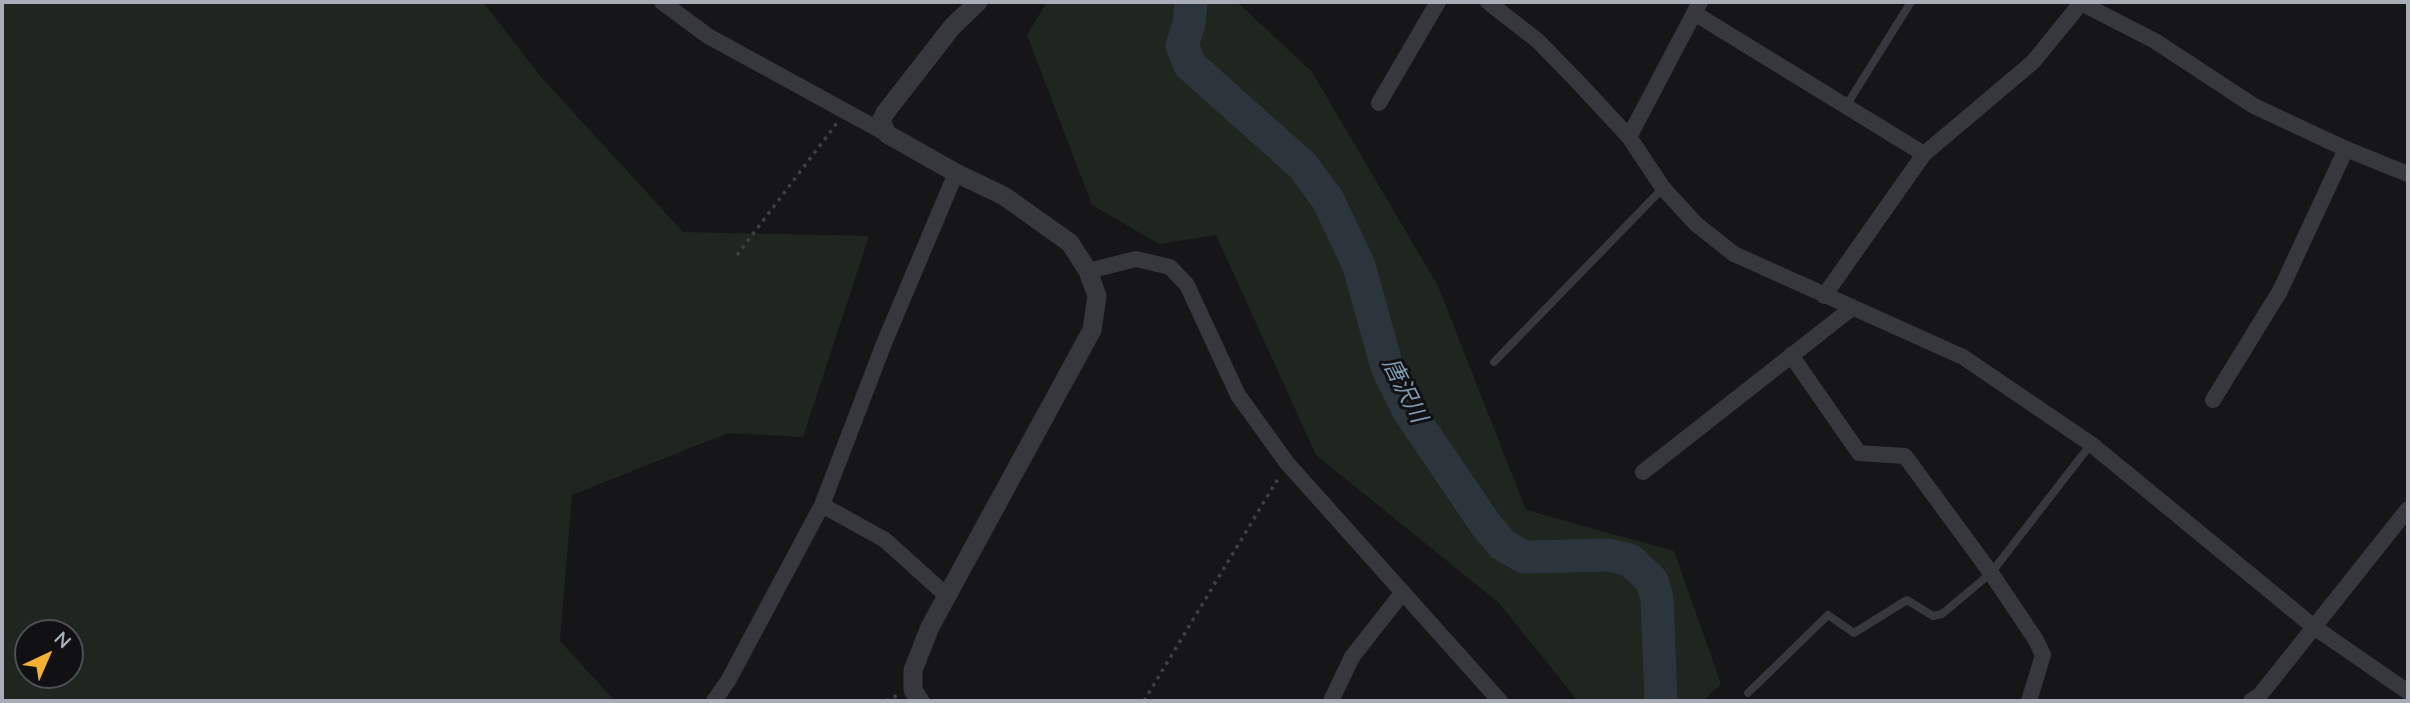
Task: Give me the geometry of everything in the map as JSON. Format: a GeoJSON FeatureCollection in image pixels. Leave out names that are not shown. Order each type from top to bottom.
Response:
{"type":"FeatureCollection","features":[{"type":"Feature","properties":{"kind":"street"},"geometry":{"type":"LineString","coordinates":[[662,2],[708,36],[845,113],[1004,196],[1070,243],[1088,271],[1097,296],[1092,330],[930,627],[913,670],[913,691],[920,701]]}},
{"type":"Feature","properties":{"kind":"street"},"geometry":{"type":"LineString","coordinates":[[887,134],[881,121],[885,113],[952,27],[978,2]]}},
{"type":"Feature","properties":{"kind":"street"},"geometry":{"type":"LineString","coordinates":[[1379,103],[1438,2]]}},
{"type":"Feature","properties":{"kind":"street"},"geometry":{"type":"LineString","coordinates":[[1488,2],[1538,41],[1629,137],[1663,188],[1696,223],[1734,254],[1963,357],[2091,444],[2314,627],[2408,692]]}},
{"type":"Feature","properties":{"kind":"street"},"geometry":{"type":"LineString","coordinates":[[1824,296],[1923,154],[2033,62],[2080,3],[2155,41],[2254,106],[2346,149],[2408,174]]}},
{"type":"Feature","properties":{"kind":"street"},"geometry":{"type":"LineString","coordinates":[[1629,137],[1697,8],[1923,154]]}},
{"type":"Feature","properties":{"kind":"street"},"geometry":{"type":"LineString","coordinates":[[2213,400],[2280,291],[2346,149]]}},
{"type":"Feature","properties":{"kind":"street"},"geometry":{"type":"LineString","coordinates":[[714,701],[728,681],[822,505],[885,341],[956,173]]}},
{"type":"Feature","properties":{"kind":"street"},"geometry":{"type":"LineString","coordinates":[[1088,271],[1136,259],[1170,267],[1187,285],[1238,395],[1287,463],[1500,701]]}},
{"type":"Feature","properties":{"kind":"street"},"geometry":{"type":"LineString","coordinates":[[1643,472],[1852,308]]}},
{"type":"Feature","properties":{"kind":"street"},"geometry":{"type":"LineString","coordinates":[[1791,355],[1859,453],[1905,456],[1991,573],[2036,640],[2043,655],[2029,701]]}},
{"type":"Feature","properties":{"kind":"street"},"geometry":{"type":"LineString","coordinates":[[822,505],[885,540],[946,595]]}},
{"type":"Feature","properties":{"kind":"street"},"geometry":{"type":"LineString","coordinates":[[2251,701],[2260,695],[2406,516]]}},
{"type":"Feature","properties":{"kind":"street"},"geometry":{"type":"LineString","coordinates":[[1331,701],[1352,657],[1403,592]]}},
{"type":"Feature","properties":{"kind":"lane"},"geometry":{"type":"LineString","coordinates":[[1846,106],[1911,2]]}},
{"type":"Feature","properties":{"kind":"lane"},"geometry":{"type":"LineString","coordinates":[[1494,362],[1663,188]]}},
{"type":"Feature","properties":{"kind":"lane"},"geometry":{"type":"LineString","coordinates":[[1748,693],[1829,615],[1854,633],[1907,600],[1933,616],[1942,614],[1991,573],[2091,444]]}},
{"type":"Feature","properties":{"kind":"path"},"geometry":{"type":"LineString","coordinates":[[737,255],[845,113]]}},
{"type":"Feature","properties":{"kind":"path"},"geometry":{"type":"LineString","coordinates":[[1144,701],[1287,463]]}},
{"type":"Feature","properties":{"kind":"shaded area"},"geometry":{"type":"Polygon","coordinates":[[[2,2],[483,2],[541,77],[683,232],[869,236],[803,437],[728,433],[572,495],[560,641],[615,701],[2,701],[2,2]]]}},
{"type":"Feature","properties":{"kind":"shaded area"},"geometry":{"type":"Polygon","coordinates":[[[1047,2],[1237,2],[1312,72],[1438,286],[1526,510],[1674,551],[1721,684],[1703,701],[1578,701],[1499,603],[1316,455],[1216,235],[1159,244],[1092,205],[1027,35],[1047,2]]]}},
{"type":"Feature","properties":{"kind":"waterway","name":"唐沢川"},"geometry":{"type":"LineString","coordinates":[[1191,2],[1189,23],[1182,46],[1190,65],[1303,166],[1328,200],[1359,266],[1387,367],[1408,410],[1486,525],[1503,545],[1524,557],[1609,555],[1630,560],[1652,581],[1657,598],[1661,701]]}}]}
